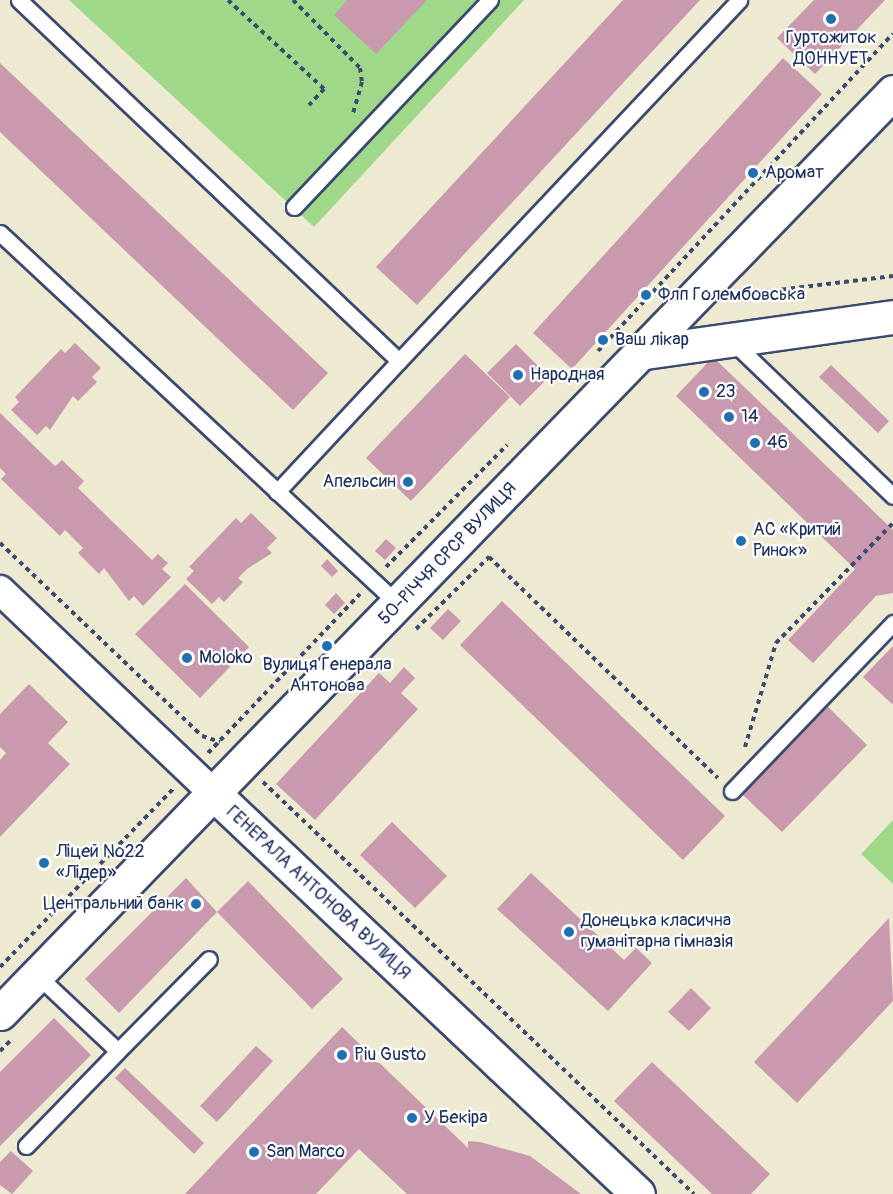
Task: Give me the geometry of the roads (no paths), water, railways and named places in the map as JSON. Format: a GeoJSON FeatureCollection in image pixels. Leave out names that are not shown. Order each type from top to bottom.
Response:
{"type":"FeatureCollection","features":[{"type":"Feature","properties":{"kind":"street","name":"50-РІЧЧЯ СРСР ВУЛИЦЯ"},"geometry":{"type":"LineString","coordinates":[[8,1024],[37,975],[201,783],[242,763],[399,605],[893,92]]}},
{"type":"Feature","properties":{"kind":"street"},"geometry":{"type":"LineString","coordinates":[[644,352],[893,317]]}},
{"type":"Feature","properties":{"kind":"street","name":"ГЕНЕРАЛА АНТОНОВА ВУЛИЦЯ"},"geometry":{"type":"LineString","coordinates":[[0,590],[201,783],[638,1194]]}},
{"type":"Feature","properties":{"kind":"lane"},"geometry":{"type":"LineString","coordinates":[[19,0],[399,361]]}},
{"type":"Feature","properties":{"kind":"lane"},"geometry":{"type":"LineString","coordinates":[[294,207],[490,0]]}},
{"type":"Feature","properties":{"kind":"lane"},"geometry":{"type":"LineString","coordinates":[[277,492],[739,0]]}},
{"type":"Feature","properties":{"kind":"lane"},"geometry":{"type":"LineString","coordinates":[[0,233],[399,605]]}},
{"type":"Feature","properties":{"kind":"lane"},"geometry":{"type":"LineString","coordinates":[[731,340],[893,496]]}},
{"type":"Feature","properties":{"kind":"lane"},"geometry":{"type":"LineString","coordinates":[[732,791],[893,623]]}},
{"type":"Feature","properties":{"kind":"lane"},"geometry":{"type":"LineString","coordinates":[[26,1146],[209,959]]}},
{"type":"Feature","properties":{"kind":"lane"},"geometry":{"type":"LineString","coordinates":[[37,975],[118,1051]]}},
{"type":"Feature","properties":{"kind":"place","name":"Гуртожиток ДОННУЕТ"},"geometry":{"type":"Point","coordinates":[831,19]}},
{"type":"Feature","properties":{"kind":"place","name":"Аромат"},"geometry":{"type":"Point","coordinates":[753,173]}},
{"type":"Feature","properties":{"kind":"place","name":"Флп Голембовська"},"geometry":{"type":"Point","coordinates":[646,295]}},
{"type":"Feature","properties":{"kind":"place","name":"Ваш лікар"},"geometry":{"type":"Point","coordinates":[603,340]}},
{"type":"Feature","properties":{"kind":"place","name":"Народная"},"geometry":{"type":"Point","coordinates":[518,375]}},
{"type":"Feature","properties":{"kind":"place","name":"23"},"geometry":{"type":"Point","coordinates":[704,392]}},
{"type":"Feature","properties":{"kind":"place","name":"14"},"geometry":{"type":"Point","coordinates":[729,417]}},
{"type":"Feature","properties":{"kind":"place","name":"46"},"geometry":{"type":"Point","coordinates":[755,443]}},
{"type":"Feature","properties":{"kind":"place","name":"Апельсин"},"geometry":{"type":"Point","coordinates":[408,482]}},
{"type":"Feature","properties":{"kind":"place","name":"АС «Критий Ринок»"},"geometry":{"type":"Point","coordinates":[741,541]}},
{"type":"Feature","properties":{"kind":"place","name":"Вулиця Генерала Антонова"},"geometry":{"type":"Point","coordinates":[327,646]}},
{"type":"Feature","properties":{"kind":"place","name":"Moloko"},"geometry":{"type":"Point","coordinates":[187,658]}},
{"type":"Feature","properties":{"kind":"place","name":"Ліцей №22 «Лідер»"},"geometry":{"type":"Point","coordinates":[44,863]}},
{"type":"Feature","properties":{"kind":"place","name":"Центральний банк"},"geometry":{"type":"Point","coordinates":[196,904]}},
{"type":"Feature","properties":{"kind":"place","name":"Донецька класична гуманітарна гімназія"},"geometry":{"type":"Point","coordinates":[569,932]}},
{"type":"Feature","properties":{"kind":"place","name":"Piu Gusto"},"geometry":{"type":"Point","coordinates":[342,1055]}},
{"type":"Feature","properties":{"kind":"place","name":"У Бекіра"},"geometry":{"type":"Point","coordinates":[412,1118]}},
{"type":"Feature","properties":{"kind":"place","name":"San Marco"},"geometry":{"type":"Point","coordinates":[254,1152]}}]}
